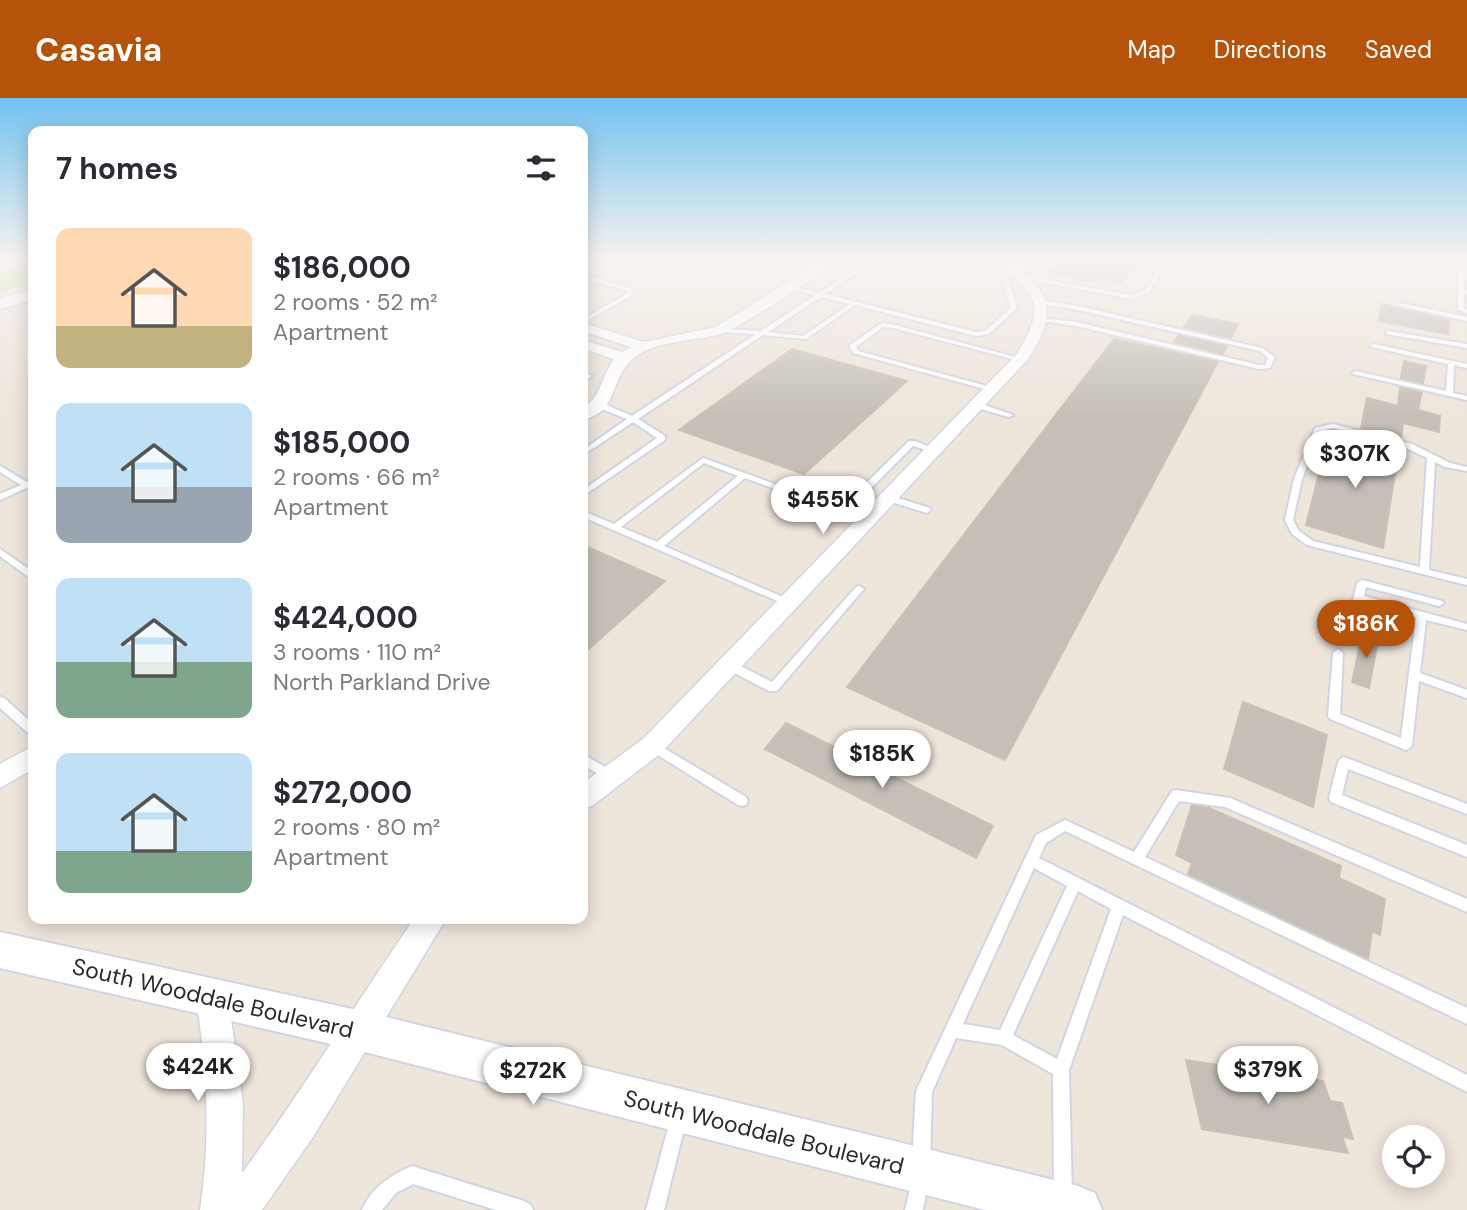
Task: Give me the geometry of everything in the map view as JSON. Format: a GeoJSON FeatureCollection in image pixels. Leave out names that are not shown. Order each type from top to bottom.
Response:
{"type":"FeatureCollection","features":[{"type":"Feature","properties":{"kind":"street"},"geometry":{"type":"LineString","coordinates":[[588,412],[599,405],[607,394],[610,376],[623,357],[642,346],[720,330],[751,311]]}},
{"type":"Feature","properties":{"kind":"street"},"geometry":{"type":"LineString","coordinates":[[588,794],[652,746],[992,390],[1020,359],[1041,328],[1042,311]]}},
{"type":"Feature","properties":{"kind":"street"},"geometry":{"type":"LineString","coordinates":[[588,329],[642,346]]}},
{"type":"Feature","properties":{"kind":"street"},"geometry":{"type":"LineString","coordinates":[[588,346],[623,357]]}},
{"type":"Feature","properties":{"kind":"street"},"geometry":{"type":"LineString","coordinates":[[0,777],[28,759]]}},
{"type":"Feature","properties":{"kind":"street"},"geometry":{"type":"LineString","coordinates":[[239,1210],[300,1124],[357,1030],[428,924]]}},
{"type":"Feature","properties":{"kind":"street","name":"South Wooddale Boulevard"},"geometry":{"type":"LineString","coordinates":[[0,950],[357,1030],[680,1111],[917,1191],[1071,1208]]}},
{"type":"Feature","properties":{"kind":"street"},"geometry":{"type":"LineString","coordinates":[[212,997],[226,1072],[226,1171],[219,1210]]}},
{"type":"Feature","properties":{"kind":"lane"},"geometry":{"type":"LineString","coordinates":[[588,450],[796,311]]}},
{"type":"Feature","properties":{"kind":"lane"},"geometry":{"type":"LineString","coordinates":[[720,330],[804,338],[843,311]]}},
{"type":"Feature","properties":{"kind":"lane"},"geometry":{"type":"LineString","coordinates":[[886,311],[976,334],[987,333],[1010,311]]}},
{"type":"Feature","properties":{"kind":"lane"},"geometry":{"type":"LineString","coordinates":[[1042,311],[1100,329],[1259,367],[1268,367],[1272,357],[1262,350],[1090,311]]}},
{"type":"Feature","properties":{"kind":"lane"},"geometry":{"type":"LineString","coordinates":[[1429,311],[1467,319]]}},
{"type":"Feature","properties":{"kind":"lane"},"geometry":{"type":"LineString","coordinates":[[992,390],[855,352],[852,346],[882,325],[1020,359]]}},
{"type":"Feature","properties":{"kind":"lane"},"geometry":{"type":"LineString","coordinates":[[1388,333],[1467,346]]}},
{"type":"Feature","properties":{"kind":"lane"},"geometry":{"type":"LineString","coordinates":[[1373,346],[1467,366]]}},
{"type":"Feature","properties":{"kind":"lane"},"geometry":{"type":"LineString","coordinates":[[1449,394],[1451,363]]}},
{"type":"Feature","properties":{"kind":"lane"},"geometry":{"type":"LineString","coordinates":[[1355,373],[1467,398]]}},
{"type":"Feature","properties":{"kind":"lane"},"geometry":{"type":"LineString","coordinates":[[588,490],[662,438],[633,419],[599,405]]}},
{"type":"Feature","properties":{"kind":"lane"},"geometry":{"type":"LineString","coordinates":[[976,405],[1009,415]]}},
{"type":"Feature","properties":{"kind":"lane"},"geometry":{"type":"LineString","coordinates":[[1467,470],[1448,465],[1409,446],[1333,426],[1325,427],[1318,430],[1298,479],[1289,520],[1295,532],[1310,543],[1372,560],[1425,569],[1467,582]]}},
{"type":"Feature","properties":{"kind":"lane"},"geometry":{"type":"LineString","coordinates":[[843,511],[912,443],[933,450]]}},
{"type":"Feature","properties":{"kind":"lane"},"geometry":{"type":"LineString","coordinates":[[1425,569],[1431,457]]}},
{"type":"Feature","properties":{"kind":"lane"},"geometry":{"type":"LineString","coordinates":[[615,528],[703,460],[867,520]]}},
{"type":"Feature","properties":{"kind":"lane"},"geometry":{"type":"LineString","coordinates":[[0,468],[28,483]]}},
{"type":"Feature","properties":{"kind":"lane"},"geometry":{"type":"LineString","coordinates":[[658,547],[744,475]]}},
{"type":"Feature","properties":{"kind":"lane"},"geometry":{"type":"LineString","coordinates":[[0,496],[28,485]]}},
{"type":"Feature","properties":{"kind":"lane"},"geometry":{"type":"LineString","coordinates":[[888,498],[927,510]]}},
{"type":"Feature","properties":{"kind":"lane"},"geometry":{"type":"LineString","coordinates":[[588,516],[789,603]]}},
{"type":"Feature","properties":{"kind":"lane"},"geometry":{"type":"LineString","coordinates":[[0,552],[28,572]]}},
{"type":"Feature","properties":{"kind":"lane"},"geometry":{"type":"LineString","coordinates":[[1353,621],[1362,583],[1439,603]]}},
{"type":"Feature","properties":{"kind":"lane"},"geometry":{"type":"LineString","coordinates":[[729,665],[773,688],[859,589]]}},
{"type":"Feature","properties":{"kind":"lane"},"geometry":{"type":"LineString","coordinates":[[1358,598],[1467,627]]}},
{"type":"Feature","properties":{"kind":"lane"},"geometry":{"type":"LineString","coordinates":[[1338,653],[1334,716],[1406,745],[1421,615]]}},
{"type":"Feature","properties":{"kind":"lane"},"geometry":{"type":"LineString","coordinates":[[1414,675],[1467,694]]}},
{"type":"Feature","properties":{"kind":"lane"},"geometry":{"type":"LineString","coordinates":[[0,701],[28,726]]}},
{"type":"Feature","properties":{"kind":"lane"},"geometry":{"type":"LineString","coordinates":[[652,746],[742,801]]}},
{"type":"Feature","properties":{"kind":"lane"},"geometry":{"type":"LineString","coordinates":[[588,762],[613,777]]}},
{"type":"Feature","properties":{"kind":"lane"},"geometry":{"type":"LineString","coordinates":[[1467,809],[1344,762],[1335,798],[1467,851]]}},
{"type":"Feature","properties":{"kind":"lane"},"geometry":{"type":"LineString","coordinates":[[1136,860],[1176,794],[1226,802],[1467,906]]}},
{"type":"Feature","properties":{"kind":"lane"},"geometry":{"type":"LineString","coordinates":[[917,1191],[924,1091],[1041,839],[1065,825],[1467,1016]]}},
{"type":"Feature","properties":{"kind":"lane"},"geometry":{"type":"LineString","coordinates":[[1031,860],[1467,1084]]}},
{"type":"Feature","properties":{"kind":"lane"},"geometry":{"type":"LineString","coordinates":[[1003,1038],[1075,883]]}},
{"type":"Feature","properties":{"kind":"lane"},"geometry":{"type":"LineString","coordinates":[[1071,1208],[1060,1070],[1119,906]]}},
{"type":"Feature","properties":{"kind":"lane"},"geometry":{"type":"LineString","coordinates":[[953,1030],[1003,1038],[1060,1070]]}},
{"type":"Feature","properties":{"kind":"lane"},"geometry":{"type":"LineString","coordinates":[[655,1210],[680,1111]]}},
{"type":"Feature","properties":{"kind":"lane"},"geometry":{"type":"LineString","coordinates":[[371,1210],[390,1188],[412,1175],[496,1206],[524,1210]]}},
{"type":"Feature","properties":{"kind":"building"},"geometry":{"type":"Polygon","coordinates":[[[1381,311],[1411,311],[1449,320],[1448,334],[1379,321],[1381,311]]]}},
{"type":"Feature","properties":{"kind":"building"},"geometry":{"type":"Polygon","coordinates":[[[1192,315],[1238,324],[1231,338],[1184,327],[1192,315]]]}},
{"type":"Feature","properties":{"kind":"building"},"geometry":{"type":"Polygon","coordinates":[[[1179,335],[1227,346],[1223,354],[1174,342],[1179,335]]]}},
{"type":"Feature","properties":{"kind":"building"},"geometry":{"type":"Polygon","coordinates":[[[1114,339],[1218,362],[1005,760],[847,687],[1114,339]]]}},
{"type":"Feature","properties":{"kind":"building"},"geometry":{"type":"Polygon","coordinates":[[[792,349],[907,381],[804,474],[679,430],[792,349]]]}},
{"type":"Feature","properties":{"kind":"building"},"geometry":{"type":"Polygon","coordinates":[[[1404,361],[1426,366],[1423,383],[1401,378],[1404,361]]]}},
{"type":"Feature","properties":{"kind":"building"},"geometry":{"type":"Polygon","coordinates":[[[1400,387],[1422,392],[1418,410],[1440,416],[1439,432],[1403,423],[1401,439],[1361,428],[1367,398],[1398,406],[1400,387]]]}},
{"type":"Feature","properties":{"kind":"building"},"geometry":{"type":"Polygon","coordinates":[[[1329,435],[1358,443],[1359,438],[1399,449],[1383,548],[1306,525],[1329,435]]]}},
{"type":"Feature","properties":{"kind":"building"},"geometry":{"type":"Polygon","coordinates":[[[588,547],[665,581],[588,650],[588,547]]]}},
{"type":"Feature","properties":{"kind":"building"},"geometry":{"type":"Polygon","coordinates":[[[1363,631],[1379,636],[1369,688],[1352,682],[1363,631]]]}},
{"type":"Feature","properties":{"kind":"building"},"geometry":{"type":"Polygon","coordinates":[[[1243,702],[1327,735],[1313,807],[1224,769],[1243,702]]]}},
{"type":"Feature","properties":{"kind":"building"},"geometry":{"type":"Polygon","coordinates":[[[786,723],[993,826],[976,858],[765,749],[786,723]]]}},
{"type":"Feature","properties":{"kind":"building"},"geometry":{"type":"Polygon","coordinates":[[[1192,805],[1209,808],[1341,866],[1339,878],[1385,899],[1380,935],[1372,931],[1368,959],[1188,874],[1192,863],[1176,855],[1192,805]]]}},
{"type":"Feature","properties":{"kind":"building"},"geometry":{"type":"Polygon","coordinates":[[[1186,1060],[1256,1071],[1254,1062],[1288,1067],[1291,1076],[1323,1081],[1330,1101],[1342,1103],[1353,1139],[1342,1137],[1348,1153],[1202,1129],[1186,1060]]]}}]}
